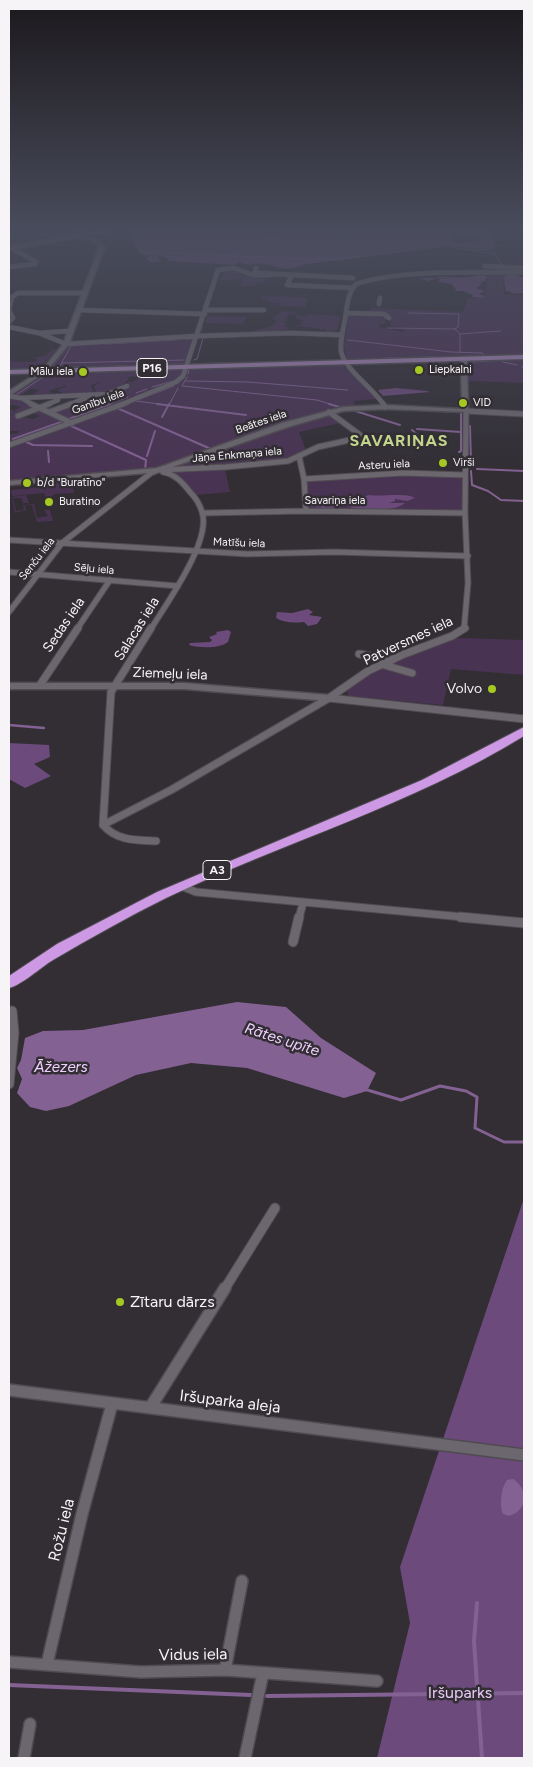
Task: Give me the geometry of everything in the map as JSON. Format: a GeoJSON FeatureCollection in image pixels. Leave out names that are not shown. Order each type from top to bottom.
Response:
{"type":"FeatureCollection","features":[{"type":"Feature","properties":{"kind":"highway","name":"A3"},"geometry":{"type":"LineString","coordinates":[[10,979],[120,916],[181,886],[469,763],[524,730]]}},
{"type":"Feature","properties":{"kind":"main road","name":"P16"},"geometry":{"type":"LineString","coordinates":[[9,372],[524,357]]}},
{"type":"Feature","properties":{"kind":"street"},"geometry":{"type":"LineString","coordinates":[[9,395],[44,371],[66,344],[77,312]]}},
{"type":"Feature","properties":{"kind":"street"},"geometry":{"type":"LineString","coordinates":[[186,367],[206,312]]}},
{"type":"Feature","properties":{"kind":"street"},"geometry":{"type":"LineString","coordinates":[[385,407],[380,396],[347,362],[341,351],[346,313],[384,314],[389,318]]}},
{"type":"Feature","properties":{"kind":"street"},"geometry":{"type":"LineString","coordinates":[[9,327],[38,333],[66,344],[196,336],[342,335]]}},
{"type":"Feature","properties":{"kind":"street"},"geometry":{"type":"LineString","coordinates":[[38,333],[70,331]]}},
{"type":"Feature","properties":{"kind":"street","name":"Patversmes iela"},"geometry":{"type":"LineString","coordinates":[[103,825],[171,790],[330,698],[338,690],[384,664],[411,651],[437,644],[465,629],[468,603],[468,556],[464,359]]}},
{"type":"Feature","properties":{"kind":"street","name":"Ganību iela"},"geometry":{"type":"LineString","coordinates":[[9,445],[72,423],[176,382],[183,376],[186,367]]}},
{"type":"Feature","properties":{"kind":"street"},"geometry":{"type":"LineString","coordinates":[[9,395],[22,398],[95,393],[107,394],[127,386]]}},
{"type":"Feature","properties":{"kind":"street"},"geometry":{"type":"LineString","coordinates":[[49,412],[95,393]]}},
{"type":"Feature","properties":{"kind":"street"},"geometry":{"type":"LineString","coordinates":[[18,416],[58,400],[57,396]]}},
{"type":"Feature","properties":{"kind":"street"},"geometry":{"type":"LineString","coordinates":[[22,398],[38,408],[72,423]]}},
{"type":"Feature","properties":{"kind":"street","name":"Beātes iela"},"geometry":{"type":"LineString","coordinates":[[9,483],[158,470],[285,425],[329,412],[361,407],[524,414]]}},
{"type":"Feature","properties":{"kind":"street","name":"Jāņa Enkmaņa iela"},"geometry":{"type":"LineString","coordinates":[[158,470],[288,461],[318,447],[363,437],[329,412]]}},
{"type":"Feature","properties":{"kind":"street"},"geometry":{"type":"LineString","coordinates":[[299,456],[304,479],[306,511]]}},
{"type":"Feature","properties":{"kind":"street"},"geometry":{"type":"LineString","coordinates":[[158,470],[170,473],[183,483],[194,496],[203,513]]}},
{"type":"Feature","properties":{"kind":"street","name":"Senču iela"},"geometry":{"type":"LineString","coordinates":[[9,612],[62,543],[140,479],[158,470]]}},
{"type":"Feature","properties":{"kind":"street","name":"Asteru iela"},"geometry":{"type":"LineString","coordinates":[[304,479],[404,473],[465,474]]}},
{"type":"Feature","properties":{"kind":"street","name":"Savariņa iela"},"geometry":{"type":"LineString","coordinates":[[203,513],[306,511],[466,513]]}},
{"type":"Feature","properties":{"kind":"street","name":"Salacas iela"},"geometry":{"type":"LineString","coordinates":[[103,825],[111,692],[113,686],[118,682],[178,586],[197,552],[201,536],[203,513]]}},
{"type":"Feature","properties":{"kind":"street","name":"Matīšu iela"},"geometry":{"type":"LineString","coordinates":[[9,540],[274,555],[326,552],[468,556]]}},
{"type":"Feature","properties":{"kind":"street","name":"Sēļu iela"},"geometry":{"type":"LineString","coordinates":[[9,572],[178,586]]}},
{"type":"Feature","properties":{"kind":"street","name":"Sedas iela"},"geometry":{"type":"LineString","coordinates":[[40,685],[110,580]]}},
{"type":"Feature","properties":{"kind":"street"},"geometry":{"type":"LineString","coordinates":[[9,601],[17,601]]}},
{"type":"Feature","properties":{"kind":"street"},"geometry":{"type":"LineString","coordinates":[[359,654],[392,660]]}},
{"type":"Feature","properties":{"kind":"street"},"geometry":{"type":"LineString","coordinates":[[384,664],[412,673]]}},
{"type":"Feature","properties":{"kind":"street","name":"Ziemeļu iela"},"geometry":{"type":"LineString","coordinates":[[9,686],[184,686],[330,698]]}},
{"type":"Feature","properties":{"kind":"street"},"geometry":{"type":"LineString","coordinates":[[330,698],[524,719]]}},
{"type":"Feature","properties":{"kind":"street"},"geometry":{"type":"LineString","coordinates":[[103,825],[107,831],[123,839],[156,842]]}},
{"type":"Feature","properties":{"kind":"street"},"geometry":{"type":"LineString","coordinates":[[181,886],[196,892],[524,923]]}},
{"type":"Feature","properties":{"kind":"street"},"geometry":{"type":"LineString","coordinates":[[293,942],[303,903]]}},
{"type":"Feature","properties":{"kind":"street"},"geometry":{"type":"LineString","coordinates":[[9,1084],[14,1033],[12,1011]]}},
{"type":"Feature","properties":{"kind":"street"},"geometry":{"type":"LineString","coordinates":[[150,1408],[275,1208]]}},
{"type":"Feature","properties":{"kind":"street","name":"Iršuparka aleja"},"geometry":{"type":"LineString","coordinates":[[9,1390],[524,1454]]}},
{"type":"Feature","properties":{"kind":"street","name":"Rožu iela"},"geometry":{"type":"LineString","coordinates":[[47,1664],[82,1514],[112,1404]]}},
{"type":"Feature","properties":{"kind":"street"},"geometry":{"type":"LineString","coordinates":[[225,1670],[242,1581]]}},
{"type":"Feature","properties":{"kind":"street","name":"Vidus iela"},"geometry":{"type":"LineString","coordinates":[[9,1662],[140,1672],[225,1670],[377,1681]]}},
{"type":"Feature","properties":{"kind":"street"},"geometry":{"type":"LineString","coordinates":[[245,1758],[263,1673]]}},
{"type":"Feature","properties":{"kind":"street"},"geometry":{"type":"LineString","coordinates":[[24,1758],[30,1724]]}},
{"type":"Feature","properties":{"kind":"shaded area"},"geometry":{"type":"Polygon","coordinates":[[[281,312],[294,312],[302,317],[312,314],[340,316],[337,330],[329,330],[339,332],[332,334],[324,331],[326,331],[325,329],[320,330],[318,328],[293,325],[303,325],[300,322],[305,321],[296,318],[297,315],[291,313],[287,316],[287,321],[281,321],[287,324],[284,326],[289,329],[277,331],[277,333],[202,336],[195,334],[197,330],[202,328],[199,324],[204,326],[202,334],[259,332],[254,330],[267,328],[275,324],[276,321],[272,318],[281,312]]]}},
{"type":"Feature","properties":{"kind":"shaded area"},"geometry":{"type":"Polygon","coordinates":[[[376,312],[524,312],[524,356],[384,360],[350,359],[346,357],[344,346],[349,314],[386,316],[385,324],[379,324],[379,327],[403,332],[405,330],[402,330],[402,327],[390,326],[391,316],[376,312]]]}},
{"type":"Feature","properties":{"kind":"shaded area"},"geometry":{"type":"Polygon","coordinates":[[[207,316],[246,317],[243,324],[205,323],[207,316]]]}},
{"type":"Feature","properties":{"kind":"shaded area"},"geometry":{"type":"Polygon","coordinates":[[[193,338],[185,363],[175,364],[184,365],[54,369],[48,367],[68,346],[193,338]]]}},
{"type":"Feature","properties":{"kind":"shaded area"},"geometry":{"type":"Polygon","coordinates":[[[53,349],[56,350],[39,369],[9,369],[9,361],[36,362],[37,358],[31,358],[45,356],[53,349]]]}},
{"type":"Feature","properties":{"kind":"shaded area"},"geometry":{"type":"Polygon","coordinates":[[[524,359],[524,383],[469,381],[468,365],[470,361],[524,359]]]}},
{"type":"Feature","properties":{"kind":"shaded area"},"geometry":{"type":"Polygon","coordinates":[[[343,364],[346,365],[340,365],[361,378],[376,399],[353,401],[355,405],[308,415],[164,467],[9,481],[9,446],[173,384],[188,369],[343,364]]]}},
{"type":"Feature","properties":{"kind":"shaded area"},"geometry":{"type":"Polygon","coordinates":[[[182,369],[181,375],[169,384],[72,421],[51,412],[94,395],[109,402],[116,398],[107,396],[101,398],[99,395],[116,391],[124,387],[129,381],[132,382],[139,378],[132,376],[127,378],[129,379],[119,387],[97,394],[94,386],[100,382],[91,385],[94,393],[58,395],[63,393],[57,390],[67,386],[62,384],[65,386],[48,391],[55,394],[31,396],[39,390],[30,389],[20,396],[13,395],[48,373],[42,373],[48,372],[182,369]]]}},
{"type":"Feature","properties":{"kind":"shaded area"},"geometry":{"type":"Polygon","coordinates":[[[9,398],[17,398],[36,407],[16,415],[33,419],[40,416],[33,413],[26,416],[22,415],[38,409],[67,421],[9,444],[9,434],[18,433],[19,431],[9,431],[9,409],[17,412],[14,410],[21,407],[9,406],[9,398]]]}},
{"type":"Feature","properties":{"kind":"shaded area"},"geometry":{"type":"Polygon","coordinates":[[[329,413],[340,423],[299,432],[306,451],[290,457],[240,466],[170,468],[277,429],[329,413]]]}},
{"type":"Feature","properties":{"kind":"shaded area"},"geometry":{"type":"Polygon","coordinates":[[[225,469],[230,492],[197,495],[184,482],[169,472],[225,469]]]}},
{"type":"Feature","properties":{"kind":"shaded area"},"geometry":{"type":"Polygon","coordinates":[[[148,473],[71,479],[74,493],[54,494],[51,498],[46,498],[44,493],[12,496],[11,490],[48,486],[58,479],[148,473]]]}},
{"type":"Feature","properties":{"kind":"shaded area"},"geometry":{"type":"Polygon","coordinates":[[[404,473],[465,475],[465,513],[306,511],[304,479],[404,473]]]}},
{"type":"Feature","properties":{"kind":"shaded area"},"geometry":{"type":"Polygon","coordinates":[[[26,495],[29,503],[23,503],[21,498],[13,498],[16,511],[24,510],[23,505],[34,504],[37,518],[48,516],[44,510],[50,510],[53,521],[37,522],[32,505],[25,505],[26,510],[15,513],[12,497],[26,495]]]}},
{"type":"Feature","properties":{"kind":"shaded area"},"geometry":{"type":"Polygon","coordinates":[[[457,638],[524,640],[524,675],[451,669],[443,705],[349,696],[345,688],[410,653],[457,638]]]}},
{"type":"Feature","properties":{"kind":"green space"},"geometry":{"type":"Polygon","coordinates":[[[396,388],[430,392],[383,396],[378,390],[396,388]]]}},
{"type":"Feature","properties":{"kind":"green space"},"geometry":{"type":"Polygon","coordinates":[[[370,495],[405,495],[415,498],[407,501],[395,499],[395,501],[389,503],[405,503],[393,508],[376,510],[344,505],[330,509],[308,506],[309,502],[324,501],[323,504],[333,505],[334,503],[329,502],[370,495]]]}},
{"type":"Feature","properties":{"kind":"green space"},"geometry":{"type":"Polygon","coordinates":[[[308,609],[313,612],[309,615],[322,617],[317,624],[308,626],[304,622],[289,622],[276,618],[277,612],[292,613],[308,609]]]}},
{"type":"Feature","properties":{"kind":"green space"},"geometry":{"type":"Polygon","coordinates":[[[228,630],[231,632],[228,642],[220,646],[198,647],[189,645],[190,643],[210,642],[212,640],[209,637],[217,634],[216,632],[228,630]]]}},
{"type":"Feature","properties":{"kind":"green space"},"geometry":{"type":"Polygon","coordinates":[[[9,743],[49,745],[50,757],[34,764],[51,776],[25,788],[9,779],[9,743]]]}},
{"type":"Feature","properties":{"kind":"green space","name":"Iršuparks"},"geometry":{"type":"Polygon","coordinates":[[[524,1198],[524,1758],[377,1758],[410,1623],[400,1567],[524,1198]]]}},
{"type":"Feature","properties":{"kind":"water","name":"Āžezers"},"geometry":{"type":"Polygon","coordinates":[[[237,1002],[286,1007],[321,1038],[376,1073],[367,1091],[344,1098],[247,1068],[191,1063],[136,1075],[69,1106],[46,1111],[30,1107],[17,1093],[22,1079],[17,1068],[21,1060],[25,1038],[43,1031],[83,1030],[237,1002]]]}},
{"type":"Feature","properties":{"kind":"water"},"geometry":{"type":"Polygon","coordinates":[[[513,1479],[522,1488],[524,1499],[520,1510],[509,1516],[503,1514],[501,1497],[507,1480],[513,1479]]]}},
{"type":"Feature","properties":{"kind":"waterway"},"geometry":{"type":"LineString","coordinates":[[408,313],[459,314],[458,327],[455,329]]}},
{"type":"Feature","properties":{"kind":"waterway"},"geometry":{"type":"LineString","coordinates":[[387,328],[455,329]]}},
{"type":"Feature","properties":{"kind":"waterway"},"geometry":{"type":"LineString","coordinates":[[455,329],[460,334]]}},
{"type":"Feature","properties":{"kind":"waterway"},"geometry":{"type":"LineString","coordinates":[[460,334],[501,331]]}},
{"type":"Feature","properties":{"kind":"waterway"},"geometry":{"type":"LineString","coordinates":[[460,334],[460,352]]}},
{"type":"Feature","properties":{"kind":"waterway"},"geometry":{"type":"LineString","coordinates":[[226,337],[237,337]]}},
{"type":"Feature","properties":{"kind":"waterway"},"geometry":{"type":"LineString","coordinates":[[194,360],[197,359],[203,338],[206,338]]}},
{"type":"Feature","properties":{"kind":"waterway"},"geometry":{"type":"LineString","coordinates":[[106,344],[189,339]]}},
{"type":"Feature","properties":{"kind":"waterway"},"geometry":{"type":"LineString","coordinates":[[348,340],[460,352]]}},
{"type":"Feature","properties":{"kind":"waterway"},"geometry":{"type":"LineString","coordinates":[[60,366],[71,346]]}},
{"type":"Feature","properties":{"kind":"waterway"},"geometry":{"type":"LineString","coordinates":[[460,352],[482,353],[485,356]]}},
{"type":"Feature","properties":{"kind":"waterway"},"geometry":{"type":"LineString","coordinates":[[386,358],[484,356]]}},
{"type":"Feature","properties":{"kind":"waterway"},"geometry":{"type":"LineString","coordinates":[[472,362],[524,359]]}},
{"type":"Feature","properties":{"kind":"waterway"},"geometry":{"type":"LineString","coordinates":[[62,363],[184,360]]}},
{"type":"Feature","properties":{"kind":"waterway"},"geometry":{"type":"LineString","coordinates":[[503,362],[517,365]]}},
{"type":"Feature","properties":{"kind":"waterway"},"geometry":{"type":"LineString","coordinates":[[193,364],[218,363]]}},
{"type":"Feature","properties":{"kind":"waterway"},"geometry":{"type":"LineString","coordinates":[[59,368],[183,364]]}},
{"type":"Feature","properties":{"kind":"waterway"},"geometry":{"type":"LineString","coordinates":[[188,374],[189,369]]}},
{"type":"Feature","properties":{"kind":"waterway"},"geometry":{"type":"LineString","coordinates":[[16,395],[43,377]]}},
{"type":"Feature","properties":{"kind":"waterway"},"geometry":{"type":"LineString","coordinates":[[187,377],[182,386],[317,400],[333,405]]}},
{"type":"Feature","properties":{"kind":"waterway"},"geometry":{"type":"LineString","coordinates":[[152,387],[173,381]]}},
{"type":"Feature","properties":{"kind":"waterway"},"geometry":{"type":"LineString","coordinates":[[186,381],[248,382],[348,390]]}},
{"type":"Feature","properties":{"kind":"waterway"},"geometry":{"type":"LineString","coordinates":[[125,405],[174,386]]}},
{"type":"Feature","properties":{"kind":"waterway"},"geometry":{"type":"LineString","coordinates":[[169,405],[178,388]]}},
{"type":"Feature","properties":{"kind":"waterway"},"geometry":{"type":"LineString","coordinates":[[136,393],[147,389]]}},
{"type":"Feature","properties":{"kind":"waterway"},"geometry":{"type":"LineString","coordinates":[[107,405],[128,397]]}},
{"type":"Feature","properties":{"kind":"waterway"},"geometry":{"type":"LineString","coordinates":[[136,401],[167,405]]}},
{"type":"Feature","properties":{"kind":"waterway"},"geometry":{"type":"LineString","coordinates":[[69,419],[110,404]]}},
{"type":"Feature","properties":{"kind":"waterway"},"geometry":{"type":"LineString","coordinates":[[157,404],[168,405]]}},
{"type":"Feature","properties":{"kind":"waterway"},"geometry":{"type":"LineString","coordinates":[[329,404],[343,408]]}},
{"type":"Feature","properties":{"kind":"waterway"},"geometry":{"type":"LineString","coordinates":[[162,417],[168,405]]}},
{"type":"Feature","properties":{"kind":"waterway"},"geometry":{"type":"LineString","coordinates":[[168,405],[246,415]]}},
{"type":"Feature","properties":{"kind":"waterway"},"geometry":{"type":"LineString","coordinates":[[117,408],[211,449]]}},
{"type":"Feature","properties":{"kind":"waterway"},"geometry":{"type":"LineString","coordinates":[[352,410],[400,425]]}},
{"type":"Feature","properties":{"kind":"waterway"},"geometry":{"type":"LineString","coordinates":[[438,411],[461,412],[461,432]]}},
{"type":"Feature","properties":{"kind":"waterway"},"geometry":{"type":"LineString","coordinates":[[13,439],[64,421]]}},
{"type":"Feature","properties":{"kind":"waterway"},"geometry":{"type":"LineString","coordinates":[[69,425],[146,460],[145,470]]}},
{"type":"Feature","properties":{"kind":"waterway"},"geometry":{"type":"LineString","coordinates":[[470,426],[471,464]]}},
{"type":"Feature","properties":{"kind":"waterway"},"geometry":{"type":"LineString","coordinates":[[417,429],[461,432]]}},
{"type":"Feature","properties":{"kind":"waterway"},"geometry":{"type":"LineString","coordinates":[[412,430],[419,436],[426,447]]}},
{"type":"Feature","properties":{"kind":"waterway"},"geometry":{"type":"LineString","coordinates":[[147,456],[155,431]]}},
{"type":"Feature","properties":{"kind":"waterway"},"geometry":{"type":"LineString","coordinates":[[459,452],[461,451],[461,432]]}},
{"type":"Feature","properties":{"kind":"waterway"},"geometry":{"type":"LineString","coordinates":[[24,441],[33,445],[92,446]]}},
{"type":"Feature","properties":{"kind":"waterway"},"geometry":{"type":"LineString","coordinates":[[48,451],[49,462]]}},
{"type":"Feature","properties":{"kind":"waterway"},"geometry":{"type":"LineString","coordinates":[[477,469],[524,471]]}},
{"type":"Feature","properties":{"kind":"waterway"},"geometry":{"type":"LineString","coordinates":[[471,471],[472,485],[488,491],[501,500],[524,501]]}},
{"type":"Feature","properties":{"kind":"waterway"},"geometry":{"type":"LineString","coordinates":[[9,725],[44,728]]}},
{"type":"Feature","properties":{"kind":"waterway","name":"Rātes upīte"},"geometry":{"type":"LineString","coordinates":[[364,1089],[401,1100],[440,1086],[466,1091],[477,1097],[475,1128],[504,1142],[524,1142]]}},
{"type":"Feature","properties":{"kind":"waterway"},"geometry":{"type":"LineString","coordinates":[[477,1603],[474,1641],[478,1694]]}},
{"type":"Feature","properties":{"kind":"waterway"},"geometry":{"type":"LineString","coordinates":[[9,1685],[251,1695]]}},
{"type":"Feature","properties":{"kind":"waterway"},"geometry":{"type":"LineString","coordinates":[[478,1694],[524,1693]]}},
{"type":"Feature","properties":{"kind":"waterway"},"geometry":{"type":"LineString","coordinates":[[267,1696],[478,1694]]}},
{"type":"Feature","properties":{"kind":"waterway"},"geometry":{"type":"LineString","coordinates":[[478,1694],[482,1758]]}},
{"type":"Feature","properties":{"kind":"place","name":"Liepkalni"},"geometry":{"type":"Point","coordinates":[419,370]}},
{"type":"Feature","properties":{"kind":"place","name":"Mālu iela"},"geometry":{"type":"Point","coordinates":[83,372]}},
{"type":"Feature","properties":{"kind":"place","name":"VID"},"geometry":{"type":"Point","coordinates":[463,403]}},
{"type":"Feature","properties":{"kind":"place","name":"Virši"},"geometry":{"type":"Point","coordinates":[443,463]}},
{"type":"Feature","properties":{"kind":"place","name":"b/d \"Buratīno\""},"geometry":{"type":"Point","coordinates":[27,483]}},
{"type":"Feature","properties":{"kind":"place","name":"Buratino"},"geometry":{"type":"Point","coordinates":[49,502]}},
{"type":"Feature","properties":{"kind":"place","name":"Volvo"},"geometry":{"type":"Point","coordinates":[492,689]}},
{"type":"Feature","properties":{"kind":"place","name":"Zītaru dārzs"},"geometry":{"type":"Point","coordinates":[120,1302]}},
{"type":"Feature","properties":{"kind":"district","name":"SAVARIŅAS"},"geometry":{"type":"Point","coordinates":[399,441]}}]}
